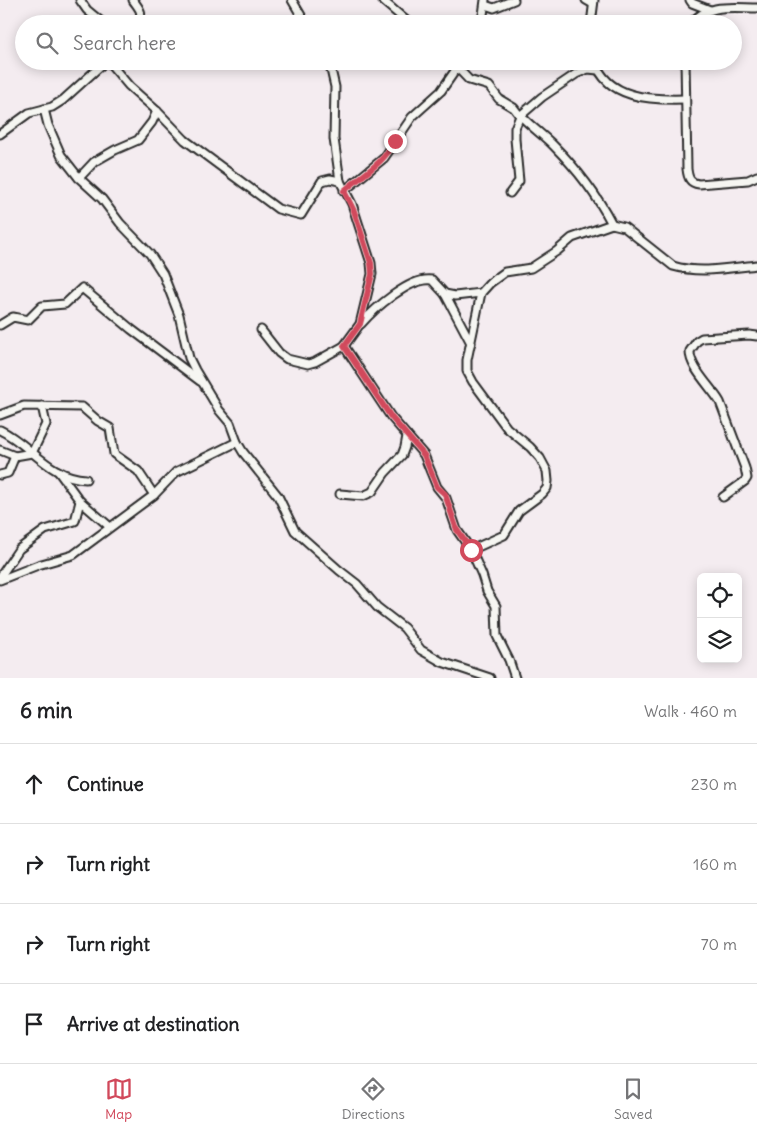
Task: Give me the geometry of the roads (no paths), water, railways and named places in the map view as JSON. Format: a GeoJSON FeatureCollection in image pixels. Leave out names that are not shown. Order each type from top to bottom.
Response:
{"type":"FeatureCollection","features":[{"type":"Feature","properties":{"kind":"street"},"geometry":{"type":"LineString","coordinates":[[80,0],[93,15]]}},
{"type":"Feature","properties":{"kind":"street"},"geometry":{"type":"LineString","coordinates":[[133,0],[141,9],[140,15]]}},
{"type":"Feature","properties":{"kind":"street"},"geometry":{"type":"LineString","coordinates":[[292,0],[301,15]]}},
{"type":"Feature","properties":{"kind":"street"},"geometry":{"type":"LineString","coordinates":[[382,0],[400,15]]}},
{"type":"Feature","properties":{"kind":"street"},"geometry":{"type":"LineString","coordinates":[[483,15],[485,2],[494,8],[514,0]]}},
{"type":"Feature","properties":{"kind":"street"},"geometry":{"type":"LineString","coordinates":[[586,0],[594,2],[592,15]]}},
{"type":"Feature","properties":{"kind":"street"},"geometry":{"type":"LineString","coordinates":[[690,0],[692,4],[710,10]]}},
{"type":"Feature","properties":{"kind":"street"},"geometry":{"type":"LineString","coordinates":[[702,15],[710,10],[757,8]]}},
{"type":"Feature","properties":{"kind":"street"},"geometry":{"type":"LineString","coordinates":[[0,134],[29,113],[52,107],[63,100],[97,70]]}},
{"type":"Feature","properties":{"kind":"street"},"geometry":{"type":"LineString","coordinates":[[115,70],[185,140],[278,209],[301,215],[322,181],[330,179],[340,181]]}},
{"type":"Feature","properties":{"kind":"street"},"geometry":{"type":"LineString","coordinates":[[332,70],[335,87],[334,139],[340,181],[352,204],[371,263],[372,274],[360,324]]}},
{"type":"Feature","properties":{"kind":"street"},"geometry":{"type":"LineString","coordinates":[[344,191],[384,158],[412,117],[441,91],[456,70]]}},
{"type":"Feature","properties":{"kind":"street"},"geometry":{"type":"LineString","coordinates":[[459,70],[469,80],[489,86],[499,99],[514,108],[552,143],[581,175],[605,210],[612,224]]}},
{"type":"Feature","properties":{"kind":"street"},"geometry":{"type":"LineString","coordinates":[[510,193],[520,181],[515,128],[521,115],[542,97],[584,70]]}},
{"type":"Feature","properties":{"kind":"street"},"geometry":{"type":"LineString","coordinates":[[598,70],[606,82],[632,95],[685,99]]}},
{"type":"Feature","properties":{"kind":"street"},"geometry":{"type":"LineString","coordinates":[[685,70],[687,169],[689,179],[699,184],[748,180],[757,176]]}},
{"type":"Feature","properties":{"kind":"street"},"geometry":{"type":"LineString","coordinates":[[44,109],[48,125],[61,155],[79,178],[102,199],[120,223],[150,254],[163,274],[179,315],[189,358],[219,410],[230,424],[237,442],[250,463],[278,496],[295,530],[357,584],[385,614],[396,620],[421,650],[442,662],[490,678]]}},
{"type":"Feature","properties":{"kind":"street"},"geometry":{"type":"LineString","coordinates":[[79,178],[94,162],[138,140],[152,122],[157,111]]}},
{"type":"Feature","properties":{"kind":"street"},"geometry":{"type":"LineString","coordinates":[[471,550],[504,535],[519,511],[547,488],[548,481],[547,472],[540,458],[507,428],[472,382],[467,372],[481,293],[484,288],[505,272],[531,268],[557,251],[572,238],[616,223],[624,227],[673,266],[681,269],[720,269],[757,265]]}},
{"type":"Feature","properties":{"kind":"street"},"geometry":{"type":"LineString","coordinates":[[261,330],[278,354],[287,359],[308,364],[315,362],[344,346],[360,324],[383,302],[421,280],[432,280],[445,294],[472,343]]}},
{"type":"Feature","properties":{"kind":"street"},"geometry":{"type":"LineString","coordinates":[[0,325],[13,317],[28,320],[42,306],[65,304],[82,288],[203,383]]}},
{"type":"Feature","properties":{"kind":"street"},"geometry":{"type":"LineString","coordinates":[[445,294],[455,296],[481,293]]}},
{"type":"Feature","properties":{"kind":"street"},"geometry":{"type":"LineString","coordinates":[[723,497],[745,481],[747,478],[745,468],[720,402],[692,363],[689,357],[690,351],[697,341],[702,338],[749,334],[757,336]]}},
{"type":"Feature","properties":{"kind":"street"},"geometry":{"type":"LineString","coordinates":[[344,346],[391,417],[424,455],[437,487],[445,494],[457,530],[471,550],[487,591],[496,606],[497,636],[516,678]]}},
{"type":"Feature","properties":{"kind":"street"},"geometry":{"type":"LineString","coordinates":[[0,415],[24,406],[82,407],[98,421],[110,428],[114,454],[138,471],[154,495]]}},
{"type":"Feature","properties":{"kind":"street"},"geometry":{"type":"LineString","coordinates":[[32,453],[46,424],[42,406]]}},
{"type":"Feature","properties":{"kind":"street"},"geometry":{"type":"LineString","coordinates":[[0,430],[16,439],[58,471],[75,479],[86,479]]}},
{"type":"Feature","properties":{"kind":"street"},"geometry":{"type":"LineString","coordinates":[[340,494],[364,496],[372,492],[385,472],[402,455],[407,436]]}},
{"type":"Feature","properties":{"kind":"street"},"geometry":{"type":"LineString","coordinates":[[0,579],[73,554],[154,495],[176,472],[237,442]]}},
{"type":"Feature","properties":{"kind":"street"},"geometry":{"type":"LineString","coordinates":[[0,450],[15,456],[32,453]]}},
{"type":"Feature","properties":{"kind":"street"},"geometry":{"type":"LineString","coordinates":[[0,475],[8,473],[15,456]]}},
{"type":"Feature","properties":{"kind":"street"},"geometry":{"type":"LineString","coordinates":[[58,471],[80,501],[110,527]]}},
{"type":"Feature","properties":{"kind":"street"},"geometry":{"type":"LineString","coordinates":[[0,579],[19,549],[45,530],[75,521],[80,501]]}}]}
